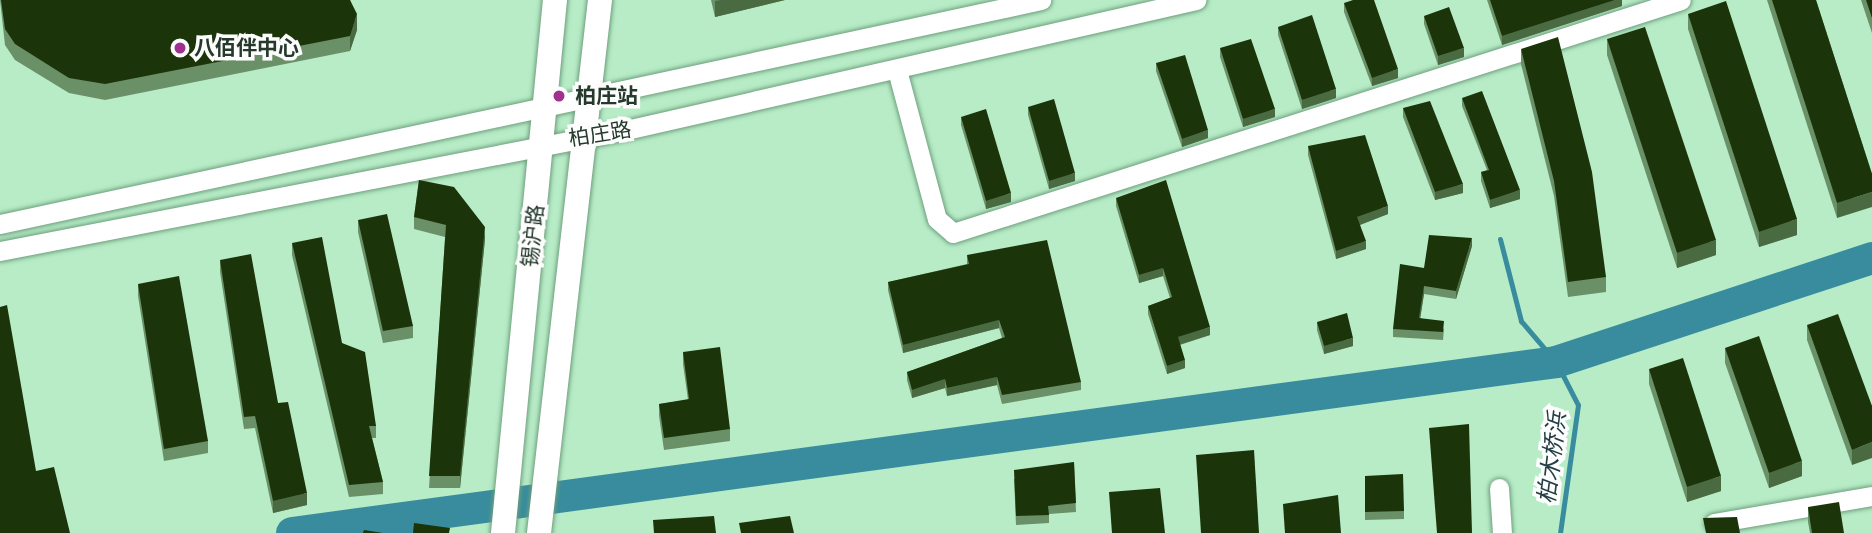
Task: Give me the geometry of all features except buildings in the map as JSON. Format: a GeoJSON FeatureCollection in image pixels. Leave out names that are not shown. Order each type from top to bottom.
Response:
{"type":"FeatureCollection","features":[{"type":"Feature","properties":{"kind":"main road","name":"锡沪路"},"geometry":{"type":"LineString","coordinates":[[503,533],[555,0]]}},
{"type":"Feature","properties":{"kind":"main road","name":"锡沪路"},"geometry":{"type":"LineString","coordinates":[[539,533],[592,97],[600,0]]}},
{"type":"Feature","properties":{"kind":"street","name":"柏庄路"},"geometry":{"type":"LineString","coordinates":[[0,224],[1041,0]]}},
{"type":"Feature","properties":{"kind":"street","name":"柏庄路"},"geometry":{"type":"LineString","coordinates":[[0,251],[587,136],[897,70],[1196,0]]}},
{"type":"Feature","properties":{"kind":"street"},"geometry":{"type":"LineString","coordinates":[[897,70],[937,219],[953,233],[1682,0]]}},
{"type":"Feature","properties":{"kind":"street"},"geometry":{"type":"LineString","coordinates":[[1499,488],[1502,533]]}},
{"type":"Feature","properties":{"kind":"street"},"geometry":{"type":"LineString","coordinates":[[1711,524],[1872,496]]}},
{"type":"Feature","properties":{"kind":"waterway","name":"柏木桥浜"},"geometry":{"type":"LineString","coordinates":[[1500,239],[1521,321],[1556,362],[1578,405],[1560,533]]}},
{"type":"Feature","properties":{"kind":"waterway"},"geometry":{"type":"LineString","coordinates":[[292,533],[1556,362],[1872,258]]}},
{"type":"Feature","properties":{"kind":"place","name":"八佰伴中心"},"geometry":{"type":"Point","coordinates":[180,48]}},
{"type":"Feature","properties":{"kind":"place","name":"柏庄站"},"geometry":{"type":"Point","coordinates":[559,96]}}]}
